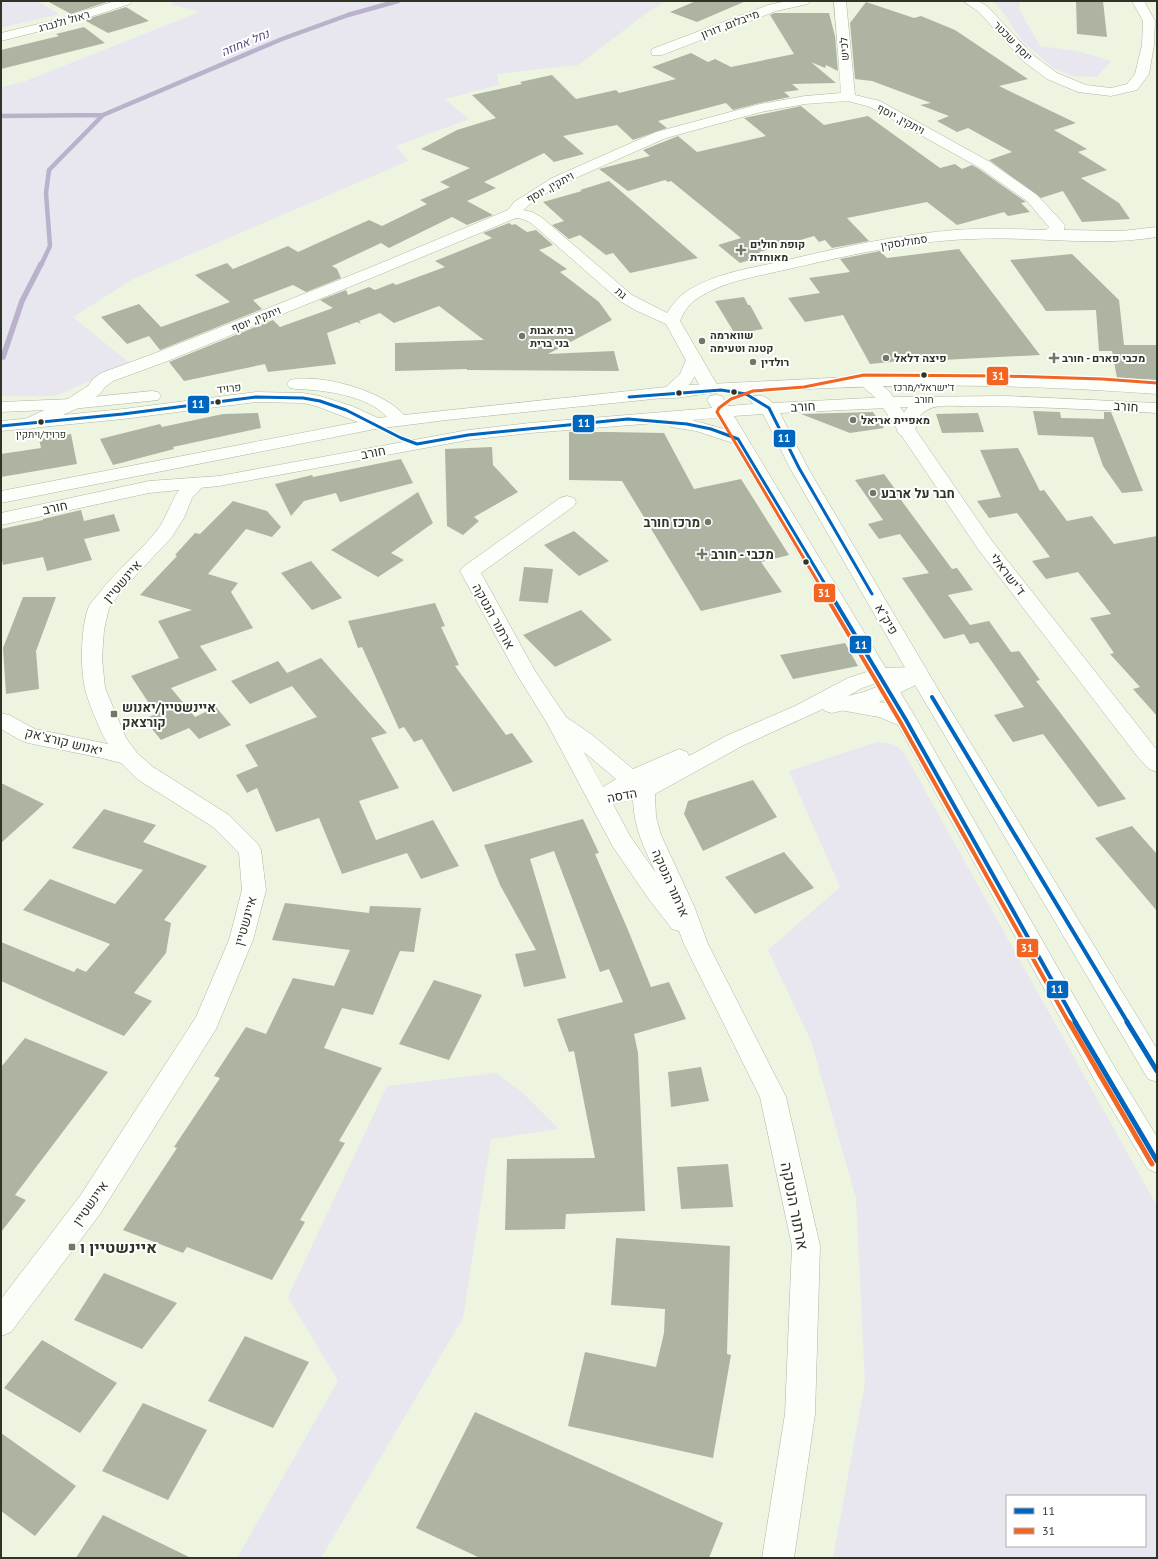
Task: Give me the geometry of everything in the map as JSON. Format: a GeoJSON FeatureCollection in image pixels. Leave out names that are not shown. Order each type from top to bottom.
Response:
{"type":"FeatureCollection","features":[{"type":"Feature","properties":{"kind":"street","name":"ראול ולנברג"},"geometry":{"type":"LineString","coordinates":[[1,37],[45,27],[107,9],[126,1]]}},
{"type":"Feature","properties":{"kind":"street","name":"מייבלום, דורון"},"geometry":{"type":"LineString","coordinates":[[657,52],[772,8],[804,1]]}},
{"type":"Feature","properties":{"kind":"street","name":"לכיש"},"geometry":{"type":"LineString","coordinates":[[840,1],[848,97]]}},
{"type":"Feature","properties":{"kind":"street","name":"יוסף שכטר"},"geometry":{"type":"LineString","coordinates":[[969,1],[983,9],[1028,58],[1052,76],[1083,89],[1111,92],[1132,87],[1142,74],[1148,45],[1149,21],[1138,1]]}},
{"type":"Feature","properties":{"kind":"street","name":"ויתקין, יוסף"},"geometry":{"type":"LineString","coordinates":[[29,424],[72,404],[94,390],[99,383],[107,377],[159,358],[375,271],[514,213],[519,205],[557,181],[620,152],[661,135],[760,108],[805,100],[848,97],[875,104],[986,165],[1032,198],[1057,225],[1057,229],[1049,235]]}},
{"type":"Feature","properties":{"kind":"street","name":"גת"},"geometry":{"type":"LineString","coordinates":[[514,213],[528,215],[536,220],[626,298],[640,307],[672,321]]}},
{"type":"Feature","properties":{"kind":"street","name":"סמולנסקין"},"geometry":{"type":"LineString","coordinates":[[672,321],[675,311],[684,300],[700,290],[722,280],[784,265],[890,243],[942,236],[1116,236],[1142,235],[1157,232]]}},
{"type":"Feature","properties":{"kind":"street"},"geometry":{"type":"LineString","coordinates":[[672,321],[738,439],[906,720],[1103,1071],[1157,1162]]}},
{"type":"Feature","properties":{"kind":"street"},"geometry":{"type":"LineString","coordinates":[[668,394],[685,379],[693,366],[694,359]]}},
{"type":"Feature","properties":{"kind":"street"},"geometry":{"type":"LineString","coordinates":[[723,412],[734,404],[754,397],[806,393],[865,381]]}},
{"type":"Feature","properties":{"kind":"street","name":"חורב"},"geometry":{"type":"LineString","coordinates":[[1,519],[149,487],[395,427],[534,406],[668,394],[710,388],[865,381],[1004,382],[1102,385],[1157,389]]}},
{"type":"Feature","properties":{"kind":"street","name":"ד'ישראלי"},"geometry":{"type":"LineString","coordinates":[[865,381],[877,389],[888,402],[906,431],[985,545],[1145,751],[1157,764]]}},
{"type":"Feature","properties":{"kind":"street","name":"פרויד"},"geometry":{"type":"LineString","coordinates":[[1,407],[72,404],[268,384],[310,384],[337,389],[368,399],[390,410],[395,427]]}},
{"type":"Feature","properties":{"kind":"street","name":"פיק\"א"},"geometry":{"type":"LineString","coordinates":[[710,388],[738,392],[754,397],[769,408],[799,468],[919,674],[1157,1071]]}},
{"type":"Feature","properties":{"kind":"street","name":"פרויד"},"geometry":{"type":"LineString","coordinates":[[1,426],[123,414],[256,397],[303,398],[320,401],[346,410],[376,424],[395,427],[417,444]]}},
{"type":"Feature","properties":{"kind":"street"},"geometry":{"type":"LineString","coordinates":[[368,399],[414,406],[534,406]]}},
{"type":"Feature","properties":{"kind":"street"},"geometry":{"type":"LineString","coordinates":[[320,401],[334,413],[334,421],[325,433]]}},
{"type":"Feature","properties":{"kind":"street"},"geometry":{"type":"LineString","coordinates":[[906,431],[907,418],[910,414],[920,406],[934,401]]}},
{"type":"Feature","properties":{"kind":"street","name":"חורב"},"geometry":{"type":"LineString","coordinates":[[149,487],[242,477],[468,435],[628,419],[806,405],[934,401],[1008,401],[1157,408]]}},
{"type":"Feature","properties":{"kind":"street"},"geometry":{"type":"LineString","coordinates":[[783,436],[788,422],[794,414],[806,405]]}},
{"type":"Feature","properties":{"kind":"street"},"geometry":{"type":"LineString","coordinates":[[628,419],[687,424],[738,439]]}},
{"type":"Feature","properties":{"kind":"street","name":"חורב"},"geometry":{"type":"LineString","coordinates":[[1,496],[376,424]]}},
{"type":"Feature","properties":{"kind":"street","name":"איינשטיין"},"geometry":{"type":"LineString","coordinates":[[1,1322],[90,1205],[207,1022],[241,940],[254,890],[250,850],[221,821],[145,774],[128,758],[116,740],[94,688],[92,658],[94,630],[99,607],[115,586],[164,534],[175,518],[184,496],[197,483]]}},
{"type":"Feature","properties":{"kind":"street","name":"ארתור הנטקה"},"geometry":{"type":"LineString","coordinates":[[567,502],[470,571],[526,673],[557,721],[631,858],[696,944]]}},
{"type":"Feature","properties":{"kind":"street","name":"הדסה"},"geometry":{"type":"LineString","coordinates":[[802,711],[841,704],[884,683],[919,674]]}},
{"type":"Feature","properties":{"kind":"street","name":"הדסה"},"geometry":{"type":"LineString","coordinates":[[598,799],[638,785],[802,711],[855,683],[884,683]]}},
{"type":"Feature","properties":{"kind":"street"},"geometry":{"type":"LineString","coordinates":[[841,704],[883,710],[906,720]]}},
{"type":"Feature","properties":{"kind":"street","name":"יאנוש קורצ'אק"},"geometry":{"type":"LineString","coordinates":[[1,720],[28,735],[102,750],[128,758]]}},
{"type":"Feature","properties":{"kind":"street","name":"ארתור הנטקה"},"geometry":{"type":"LineString","coordinates":[[557,721],[638,785],[650,835],[682,906],[696,944],[773,1097],[806,1246],[800,1414],[778,1558]]}},
{"type":"Feature","properties":{"kind":"street","name":"הדסה"},"geometry":{"type":"LineString","coordinates":[[638,785],[647,770],[670,760],[734,741]]}},
{"type":"Feature","properties":{"kind":"street"},"geometry":{"type":"LineString","coordinates":[[599,753],[636,760],[670,760]]}},
{"type":"Feature","properties":{"kind":"shaded area"},"geometry":{"type":"Polygon","coordinates":[[[1,1],[37,1],[59,14],[1,28],[1,1]]]}},
{"type":"Feature","properties":{"kind":"shaded area"},"geometry":{"type":"Polygon","coordinates":[[[175,1],[666,1],[648,12],[578,65],[497,74],[499,85],[445,99],[469,119],[396,146],[408,161],[133,279],[73,317],[131,364],[55,396],[1,396],[1,87],[23,82],[199,12],[170,4],[175,1]]]}},
{"type":"Feature","properties":{"kind":"shaded area"},"geometry":{"type":"Polygon","coordinates":[[[992,1],[1020,1],[1019,9],[1040,46],[1077,51],[1111,61],[1097,77],[1072,76],[1053,68],[1022,41],[1000,8],[992,1]]]}},
{"type":"Feature","properties":{"kind":"shaded area"},"geometry":{"type":"Polygon","coordinates":[[[877,742],[892,744],[903,751],[1157,1206],[1157,1558],[833,1558],[865,1383],[856,1198],[811,1041],[768,950],[840,887],[789,771],[877,742]]]}},
{"type":"Feature","properties":{"kind":"shaded area"},"geometry":{"type":"Polygon","coordinates":[[[496,1073],[521,1091],[559,1129],[491,1139],[463,1318],[321,1558],[237,1558],[338,1381],[288,1297],[387,1086],[496,1073]]]}},
{"type":"Feature","properties":{"kind":"building"},"geometry":{"type":"Polygon","coordinates":[[[47,1],[110,1],[71,14],[47,1]]]}},
{"type":"Feature","properties":{"kind":"building"},"geometry":{"type":"Polygon","coordinates":[[[696,1],[746,1],[697,22],[670,12],[696,1]]]}},
{"type":"Feature","properties":{"kind":"building"},"geometry":{"type":"Polygon","coordinates":[[[1076,1],[1103,1],[1107,37],[1077,34],[1076,1]]]}},
{"type":"Feature","properties":{"kind":"building"},"geometry":{"type":"Polygon","coordinates":[[[866,2],[914,18],[921,16],[955,30],[1028,79],[999,86],[1076,123],[1054,130],[1087,149],[1078,152],[1107,170],[1081,178],[1119,203],[1130,219],[1082,222],[1063,191],[1041,198],[989,160],[1012,152],[968,128],[957,132],[937,121],[949,116],[920,105],[931,103],[872,81],[855,79],[850,23],[866,2]]]}},
{"type":"Feature","properties":{"kind":"building"},"geometry":{"type":"Polygon","coordinates":[[[126,7],[149,21],[108,33],[84,20],[126,7]]]}},
{"type":"Feature","properties":{"kind":"building"},"geometry":{"type":"Polygon","coordinates":[[[774,13],[829,13],[835,36],[838,71],[826,65],[825,68],[811,62],[836,83],[792,84],[799,90],[784,92],[790,97],[733,110],[726,103],[658,121],[667,128],[633,140],[617,125],[563,136],[584,154],[554,162],[544,153],[484,182],[496,188],[467,201],[493,215],[467,225],[452,217],[389,248],[381,243],[332,266],[337,269],[341,278],[306,292],[293,285],[253,300],[262,309],[160,350],[149,336],[127,344],[101,317],[139,304],[161,327],[230,302],[195,275],[227,263],[233,269],[288,246],[298,252],[369,220],[382,226],[427,204],[420,200],[450,187],[440,182],[470,168],[421,149],[457,130],[496,118],[472,95],[522,84],[520,82],[552,75],[576,99],[616,90],[619,93],[676,79],[652,67],[691,53],[708,62],[715,59],[731,67],[794,54],[770,15],[774,13]]]}},
{"type":"Feature","properties":{"kind":"building"},"geometry":{"type":"Polygon","coordinates":[[[84,27],[105,43],[1,69],[1,50],[59,36],[56,34],[84,27]]]}},
{"type":"Feature","properties":{"kind":"building"},"geometry":{"type":"Polygon","coordinates":[[[801,106],[824,125],[868,116],[940,168],[955,164],[962,169],[972,165],[979,169],[1026,202],[1021,203],[1030,212],[1008,216],[1004,212],[957,225],[927,202],[847,218],[869,241],[832,248],[825,240],[819,242],[814,236],[759,252],[763,256],[740,263],[718,245],[741,238],[671,181],[668,182],[665,180],[628,191],[599,169],[650,156],[643,150],[678,136],[697,152],[766,136],[744,118],[801,106]]]}},
{"type":"Feature","properties":{"kind":"building"},"geometry":{"type":"Polygon","coordinates":[[[609,181],[698,258],[630,273],[613,253],[606,255],[580,235],[569,239],[552,225],[564,221],[543,202],[582,191],[580,190],[609,181]]]}},
{"type":"Feature","properties":{"kind":"building"},"geometry":{"type":"Polygon","coordinates":[[[509,223],[512,225],[515,224],[527,232],[536,230],[553,245],[539,250],[567,269],[560,272],[599,302],[612,320],[548,354],[614,351],[619,371],[467,369],[395,371],[395,343],[484,340],[439,306],[394,323],[380,313],[359,321],[361,324],[357,322],[327,333],[336,364],[268,372],[265,364],[184,381],[169,362],[273,320],[280,327],[333,308],[320,300],[346,290],[348,295],[369,287],[375,290],[393,283],[396,285],[445,267],[435,261],[492,238],[483,233],[509,223]]]}},
{"type":"Feature","properties":{"kind":"building"},"geometry":{"type":"Polygon","coordinates":[[[959,249],[1040,355],[942,360],[940,357],[870,364],[843,315],[805,322],[788,298],[820,293],[809,278],[850,272],[840,259],[880,251],[887,258],[959,249]]]}},
{"type":"Feature","properties":{"kind":"building"},"geometry":{"type":"Polygon","coordinates":[[[1072,254],[1119,300],[1124,345],[1157,345],[1157,380],[1117,378],[1112,351],[1099,351],[1096,310],[1046,311],[1010,260],[1072,254]]]}},
{"type":"Feature","properties":{"kind":"building"},"geometry":{"type":"Polygon","coordinates":[[[744,297],[763,329],[735,334],[715,301],[744,297]]]}},
{"type":"Feature","properties":{"kind":"building"},"geometry":{"type":"Polygon","coordinates":[[[1033,411],[1060,412],[1061,418],[1104,419],[1104,412],[1111,412],[1143,491],[1122,493],[1103,466],[1093,437],[1038,435],[1033,411]]]}},
{"type":"Feature","properties":{"kind":"building","name":"מאפיית אריאל"},"geometry":{"type":"Polygon","coordinates":[[[873,412],[884,428],[850,433],[801,414],[873,412]]]}},
{"type":"Feature","properties":{"kind":"building"},"geometry":{"type":"Polygon","coordinates":[[[258,413],[261,428],[173,447],[174,449],[113,465],[100,439],[160,424],[162,427],[223,414],[258,413]]]}},
{"type":"Feature","properties":{"kind":"building"},"geometry":{"type":"Polygon","coordinates":[[[978,413],[984,432],[942,433],[936,414],[978,413]]]}},
{"type":"Feature","properties":{"kind":"building","name":"מרכז חורב"},"geometry":{"type":"Polygon","coordinates":[[[569,432],[664,433],[694,489],[741,479],[789,555],[761,562],[782,592],[701,611],[622,481],[569,480],[569,432]]]}},
{"type":"Feature","properties":{"kind":"building"},"geometry":{"type":"Polygon","coordinates":[[[71,434],[77,464],[1,477],[1,454],[41,448],[39,439],[71,434]]]}},
{"type":"Feature","properties":{"kind":"building"},"geometry":{"type":"Polygon","coordinates":[[[492,447],[493,465],[518,492],[474,517],[479,521],[463,535],[447,526],[445,449],[492,447]]]}},
{"type":"Feature","properties":{"kind":"building"},"geometry":{"type":"Polygon","coordinates":[[[1018,448],[1040,491],[1044,490],[1067,521],[1092,516],[1114,544],[1157,536],[1157,716],[1133,689],[1140,687],[1110,654],[1114,653],[1090,618],[1111,614],[1078,572],[1046,579],[1032,561],[1050,557],[1017,513],[989,518],[977,501],[1001,497],[980,450],[1018,448]]]}},
{"type":"Feature","properties":{"kind":"building"},"geometry":{"type":"Polygon","coordinates":[[[401,459],[413,483],[340,502],[336,493],[304,501],[291,516],[275,484],[312,475],[313,477],[401,459]]]}},
{"type":"Feature","properties":{"kind":"building"},"geometry":{"type":"Polygon","coordinates":[[[884,474],[903,500],[901,500],[952,569],[957,568],[973,590],[948,595],[970,625],[989,621],[1011,652],[1019,651],[1040,680],[1036,681],[1126,799],[1098,807],[1043,734],[1013,742],[994,715],[1024,707],[978,642],[970,644],[964,634],[944,639],[902,578],[929,573],[900,534],[879,539],[868,524],[883,520],[855,480],[884,474]]]}},
{"type":"Feature","properties":{"kind":"building"},"geometry":{"type":"Polygon","coordinates":[[[418,492],[433,523],[391,553],[404,560],[378,577],[331,550],[418,492]]]}},
{"type":"Feature","properties":{"kind":"building"},"geometry":{"type":"Polygon","coordinates":[[[233,501],[267,511],[281,527],[272,537],[246,529],[208,574],[238,583],[231,592],[253,628],[200,646],[217,670],[171,688],[195,717],[216,707],[231,725],[199,739],[189,728],[161,740],[144,719],[156,714],[131,676],[179,658],[158,621],[192,610],[140,595],[177,556],[175,555],[195,533],[200,534],[233,501]]]}},
{"type":"Feature","properties":{"kind":"building"},"geometry":{"type":"Polygon","coordinates":[[[81,510],[84,521],[114,514],[120,531],[84,539],[92,560],[47,571],[43,557],[3,565],[1,555],[1,529],[81,510]]]}},
{"type":"Feature","properties":{"kind":"building"},"geometry":{"type":"Polygon","coordinates":[[[574,531],[609,561],[579,576],[544,545],[574,531]]]}},
{"type":"Feature","properties":{"kind":"building"},"geometry":{"type":"Polygon","coordinates":[[[311,561],[342,598],[312,610],[281,573],[311,561]]]}},
{"type":"Feature","properties":{"kind":"building"},"geometry":{"type":"Polygon","coordinates":[[[524,567],[553,569],[548,603],[519,601],[524,567]]]}},
{"type":"Feature","properties":{"kind":"building"},"geometry":{"type":"Polygon","coordinates":[[[23,597],[56,597],[36,651],[39,689],[6,694],[3,648],[23,597]]]}},
{"type":"Feature","properties":{"kind":"building"},"geometry":{"type":"Polygon","coordinates":[[[435,603],[445,626],[441,627],[459,665],[455,666],[506,735],[512,733],[533,762],[453,792],[422,739],[414,742],[404,727],[399,729],[362,647],[358,648],[348,621],[435,603]]]}},
{"type":"Feature","properties":{"kind":"building"},"geometry":{"type":"Polygon","coordinates":[[[581,610],[612,640],[555,667],[523,635],[581,610]]]}},
{"type":"Feature","properties":{"kind":"building"},"geometry":{"type":"Polygon","coordinates":[[[845,643],[858,666],[793,679],[780,655],[845,643]]]}},
{"type":"Feature","properties":{"kind":"building"},"geometry":{"type":"Polygon","coordinates":[[[321,658],[387,733],[371,738],[399,788],[359,801],[376,840],[433,820],[459,866],[421,879],[407,853],[342,874],[319,818],[276,832],[257,788],[247,793],[236,775],[258,766],[245,745],[317,717],[292,686],[250,704],[231,681],[278,661],[287,673],[321,658]]]}},
{"type":"Feature","properties":{"kind":"building"},"geometry":{"type":"Polygon","coordinates":[[[753,780],[777,817],[703,851],[684,814],[688,801],[753,780]]]}},
{"type":"Feature","properties":{"kind":"building"},"geometry":{"type":"Polygon","coordinates":[[[1,783],[44,804],[1,843],[1,783]]]}},
{"type":"Feature","properties":{"kind":"building"},"geometry":{"type":"Polygon","coordinates":[[[104,809],[156,825],[143,842],[207,866],[164,920],[171,923],[166,953],[134,993],[152,1001],[124,1036],[1,981],[1,942],[74,972],[77,968],[86,972],[110,944],[23,910],[50,879],[115,904],[143,870],[72,848],[104,809]]]}},
{"type":"Feature","properties":{"kind":"building"},"geometry":{"type":"Polygon","coordinates":[[[583,819],[599,853],[595,854],[651,987],[669,982],[686,1019],[634,1034],[638,1053],[645,1211],[566,1214],[565,1229],[505,1230],[507,1159],[595,1158],[574,1051],[569,1052],[557,1019],[623,1002],[609,969],[600,972],[554,851],[530,859],[566,978],[524,987],[515,954],[536,950],[500,885],[484,845],[583,819]]]}},
{"type":"Feature","properties":{"kind":"building"},"geometry":{"type":"Polygon","coordinates":[[[1132,826],[1157,854],[1157,911],[1095,838],[1132,826]]]}},
{"type":"Feature","properties":{"kind":"building"},"geometry":{"type":"Polygon","coordinates":[[[784,852],[814,888],[755,914],[725,877],[784,852]]]}},
{"type":"Feature","properties":{"kind":"building"},"geometry":{"type":"Polygon","coordinates":[[[285,903],[369,913],[370,906],[421,908],[414,952],[400,951],[373,1015],[342,1008],[324,1048],[382,1068],[339,1141],[345,1143],[300,1220],[305,1222],[272,1280],[187,1247],[183,1253],[123,1230],[177,1148],[174,1147],[220,1078],[214,1076],[246,1027],[266,1034],[293,978],[334,986],[350,950],[272,940],[285,903]]]}},
{"type":"Feature","properties":{"kind":"building"},"geometry":{"type":"Polygon","coordinates":[[[434,980],[482,995],[449,1060],[399,1044],[434,980]]]}},
{"type":"Feature","properties":{"kind":"building"},"geometry":{"type":"Polygon","coordinates":[[[25,1038],[108,1072],[15,1195],[26,1200],[1,1232],[1,1067],[25,1038]]]}},
{"type":"Feature","properties":{"kind":"building"},"geometry":{"type":"Polygon","coordinates":[[[701,1067],[709,1101],[671,1107],[668,1072],[701,1067]]]}},
{"type":"Feature","properties":{"kind":"building"},"geometry":{"type":"Polygon","coordinates":[[[728,1164],[733,1207],[681,1209],[677,1167],[728,1164]]]}},
{"type":"Feature","properties":{"kind":"building"},"geometry":{"type":"Polygon","coordinates":[[[616,1238],[730,1246],[727,1354],[731,1355],[713,1458],[568,1426],[585,1352],[656,1367],[664,1333],[665,1309],[611,1305],[616,1238]]]}},
{"type":"Feature","properties":{"kind":"building"},"geometry":{"type":"Polygon","coordinates":[[[104,1273],[177,1303],[142,1349],[74,1320],[104,1273]]]}},
{"type":"Feature","properties":{"kind":"building"},"geometry":{"type":"Polygon","coordinates":[[[245,1336],[309,1362],[273,1428],[208,1401],[245,1336]]]}},
{"type":"Feature","properties":{"kind":"building"},"geometry":{"type":"Polygon","coordinates":[[[42,1340],[117,1383],[80,1433],[4,1388],[42,1340]]]}},
{"type":"Feature","properties":{"kind":"building"},"geometry":{"type":"Polygon","coordinates":[[[143,1403],[207,1430],[168,1500],[102,1471],[143,1403]]]}},
{"type":"Feature","properties":{"kind":"building"},"geometry":{"type":"Polygon","coordinates":[[[475,1412],[723,1523],[709,1558],[480,1558],[416,1528],[475,1412]]]}},
{"type":"Feature","properties":{"kind":"building"},"geometry":{"type":"Polygon","coordinates":[[[1,1433],[76,1486],[35,1536],[1,1511],[1,1433]]]}},
{"type":"Feature","properties":{"kind":"building"},"geometry":{"type":"Polygon","coordinates":[[[103,1515],[191,1558],[76,1558],[103,1515]]]}},
{"type":"Feature","properties":{"kind":"waterway","name":"נחל אחוזה"},"geometry":{"type":"LineString","coordinates":[[103,115],[282,39],[348,15],[398,1]]}},
{"type":"Feature","properties":{"kind":"waterway","name":"נחל אחוזה"},"geometry":{"type":"LineString","coordinates":[[1,116],[103,115]]}},
{"type":"Feature","properties":{"kind":"waterway","name":"נחל אחוזה"},"geometry":{"type":"LineString","coordinates":[[41,265],[50,246],[46,193],[49,170],[103,115]]}},
{"type":"Feature","properties":{"kind":"waterway","name":"נחל אחוזה"},"geometry":{"type":"LineString","coordinates":[[3,357],[22,301],[41,264]]}},
{"type":"Feature","properties":{"kind":"transit line","name":"31"},"geometry":{"type":"LineString","coordinates":[[1152,1164],[1098,1074],[901,723],[717,412],[719,408],[731,399],[753,391],[804,387],[864,375],[1004,376],[1102,379],[1157,383]]}},
{"type":"Feature","properties":{"kind":"transit line","name":"11"},"geometry":{"type":"LineString","coordinates":[[629,397],[721,390],[746,394],[769,408],[799,468],[872,594]]}},
{"type":"Feature","properties":{"kind":"transit line","name":"11"},"geometry":{"type":"LineString","coordinates":[[1,426],[123,414],[256,397],[303,398],[320,401],[346,410],[401,438],[417,444],[468,435],[628,419],[687,424],[711,429],[738,439],[906,720],[1103,1071],[1157,1161]]}},
{"type":"Feature","properties":{"kind":"transit line","name":"11"},"geometry":{"type":"LineString","coordinates":[[932,697],[1157,1071]]}},
{"type":"Feature","properties":{"kind":"place","name":"קופת חולים מאוחדת"},"geometry":{"type":"Point","coordinates":[741,250]}},
{"type":"Feature","properties":{"kind":"place","name":"בית אבות בני ברית"},"geometry":{"type":"Point","coordinates":[522,336]}},
{"type":"Feature","properties":{"kind":"place","name":"שווארמה קטנה וטעימה"},"geometry":{"type":"Point","coordinates":[702,341]}},
{"type":"Feature","properties":{"kind":"place","name":"פיצה דלאל"},"geometry":{"type":"Point","coordinates":[886,358]}},
{"type":"Feature","properties":{"kind":"place","name":"מכבי פארם - חורב"},"geometry":{"type":"Point","coordinates":[1054,358]}},
{"type":"Feature","properties":{"kind":"place","name":"רולדין"},"geometry":{"type":"Point","coordinates":[753,362]}},
{"type":"Feature","properties":{"kind":"place","name":"ד׳ישראלי/מרכז חורב"},"geometry":{"type":"Point","coordinates":[924,375]}},
{"type":"Feature","properties":{"kind":"place","name":"מאפיית אריאל"},"geometry":{"type":"Point","coordinates":[853,420]}},
{"type":"Feature","properties":{"kind":"place","name":"פרויד/ויתקין"},"geometry":{"type":"Point","coordinates":[41,422]}},
{"type":"Feature","properties":{"kind":"place","name":"חבר על ארבע"},"geometry":{"type":"Point","coordinates":[873,493]}},
{"type":"Feature","properties":{"kind":"place","name":"מרכז חורב"},"geometry":{"type":"Point","coordinates":[708,522]}},
{"type":"Feature","properties":{"kind":"place","name":"מכבי - חורב"},"geometry":{"type":"Point","coordinates":[702,554]}},
{"type":"Feature","properties":{"kind":"place","name":"איינשטיין/יאנוש קורצאק"},"geometry":{"type":"Point","coordinates":[114,714]}},
{"type":"Feature","properties":{"kind":"place","name":"איינשטיין ו"},"geometry":{"type":"Point","coordinates":[72,1247]}}]}
